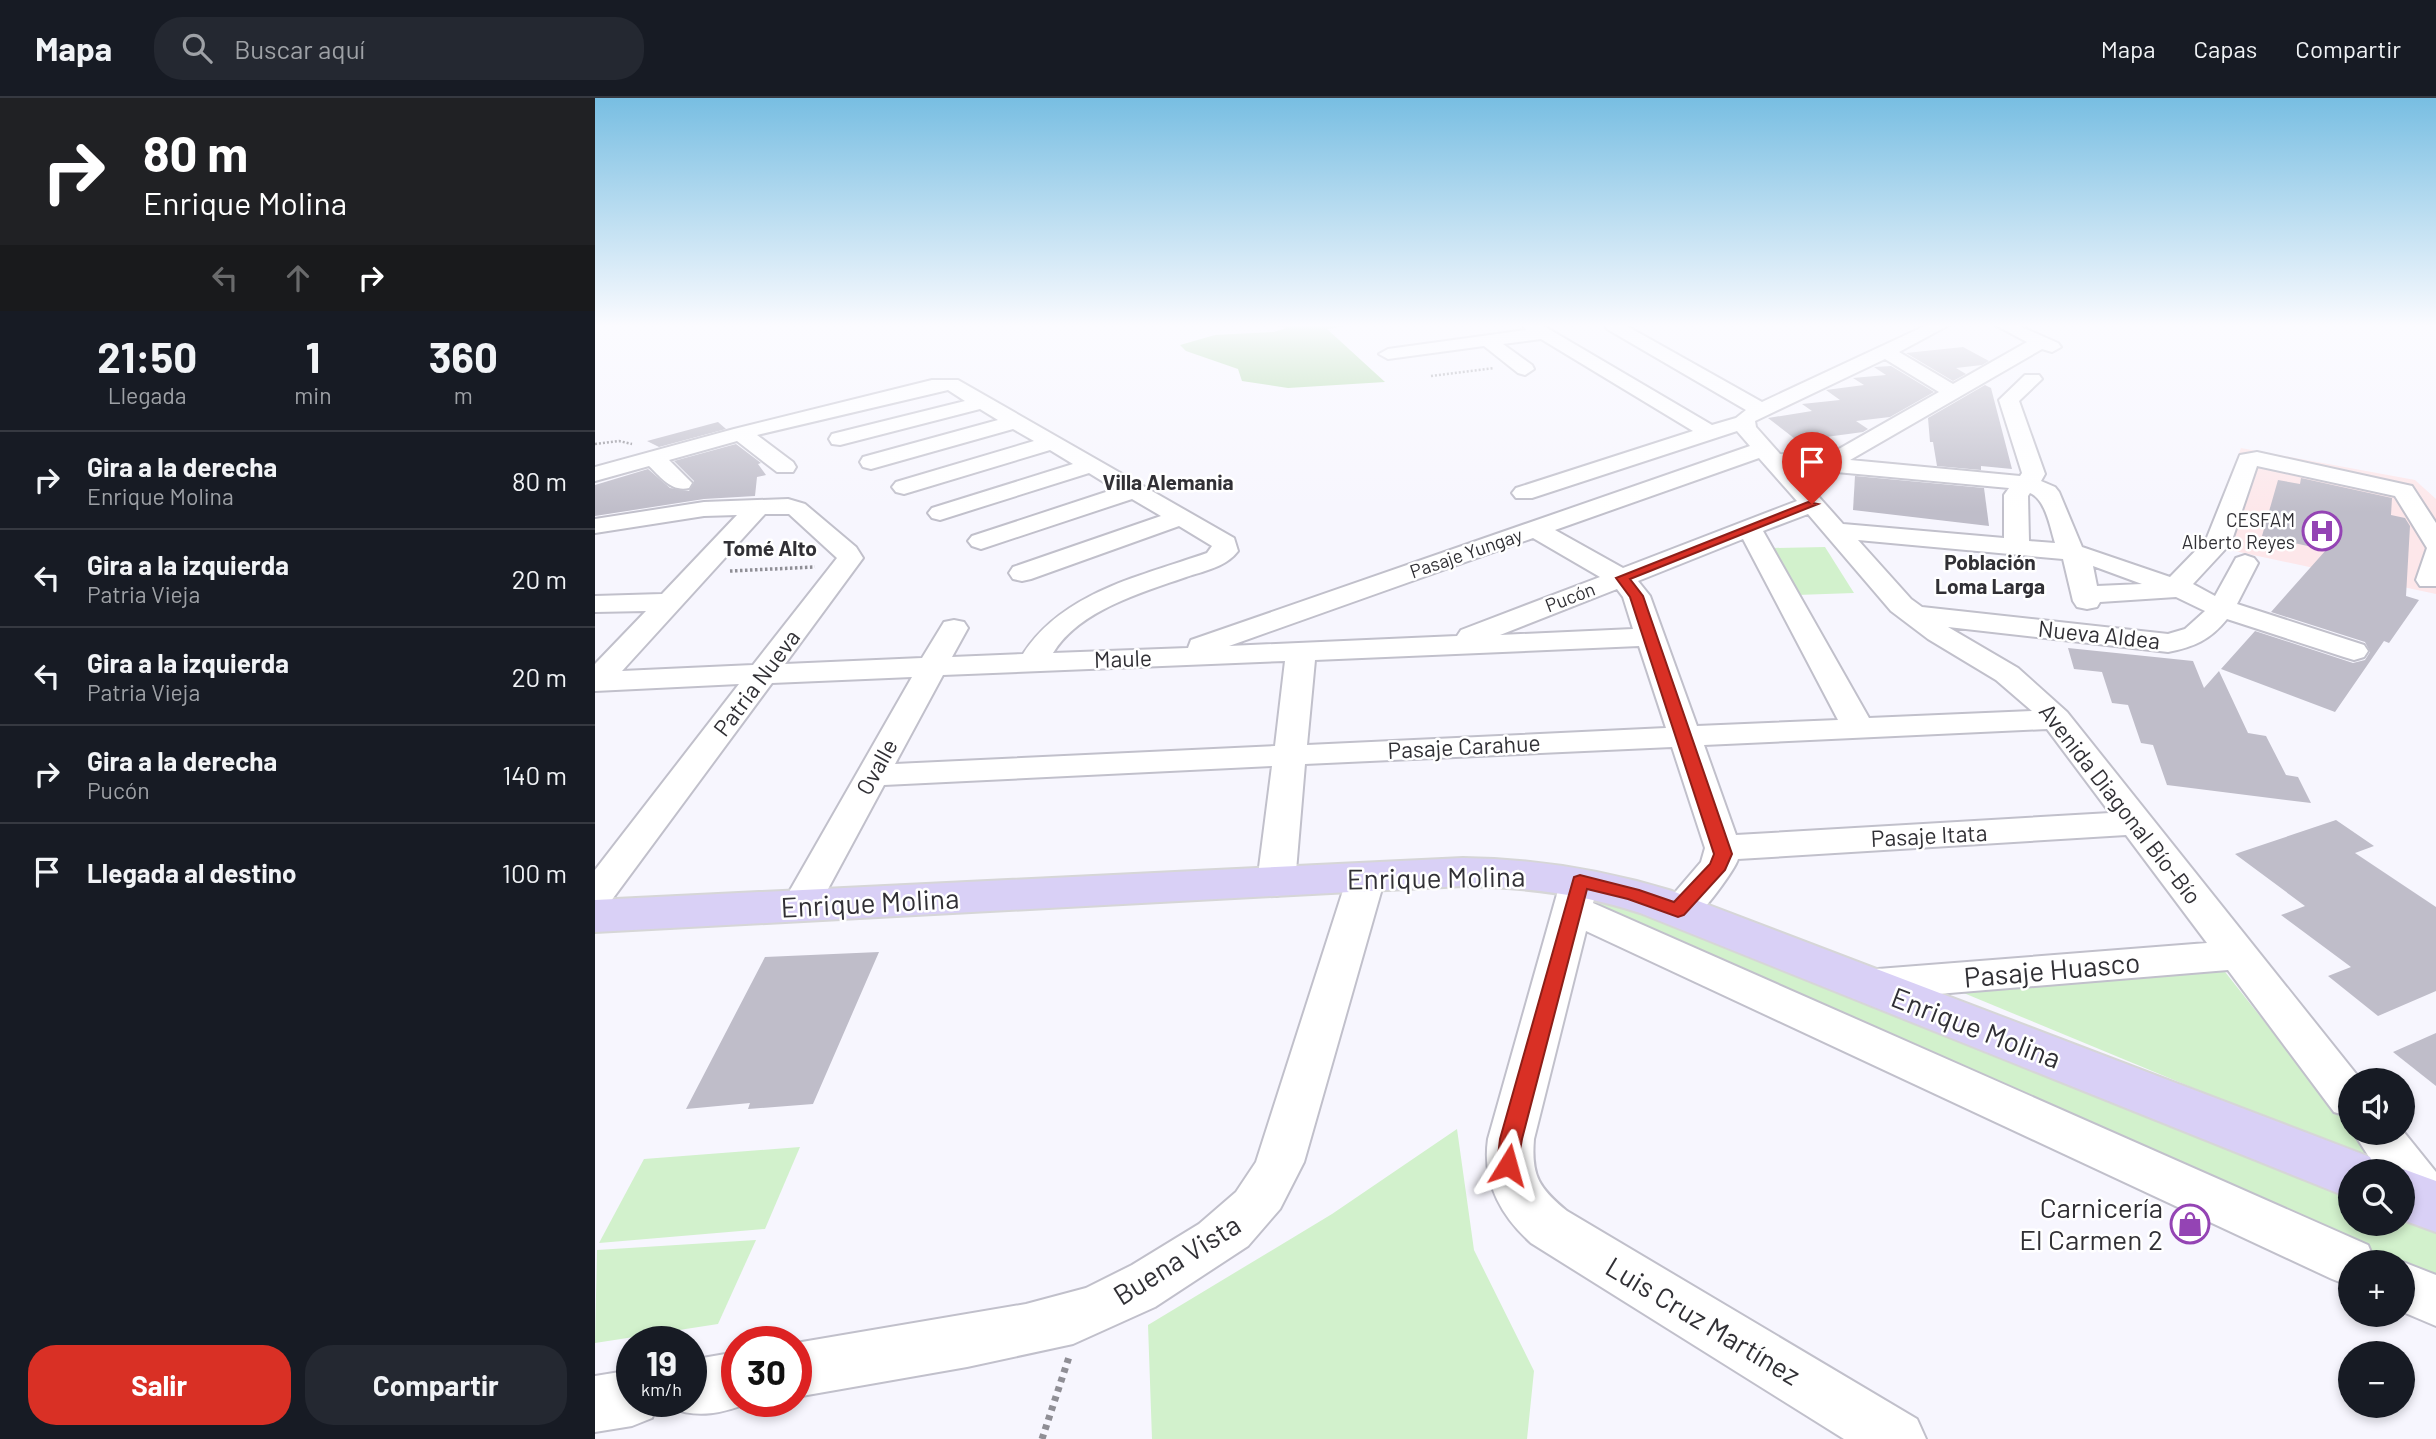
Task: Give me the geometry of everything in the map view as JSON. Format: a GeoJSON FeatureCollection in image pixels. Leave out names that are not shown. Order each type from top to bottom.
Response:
{"type":"FeatureCollection","features":[{"type":"Feature","properties":{"kind":"main road","name":"Enrique Molina"},"geometry":{"type":"LineString","coordinates":[[595,916],[1492,872],[1576,895],[1633,894],[2338,1169]]}},
{"type":"Feature","properties":{"kind":"street"},"geometry":{"type":"LineString","coordinates":[[595,474],[741,433],[932,388]]}},
{"type":"Feature","properties":{"kind":"street"},"geometry":{"type":"LineString","coordinates":[[960,388],[1225,543],[1225,551],[1216,558],[1133,588],[1076,615],[1046,638],[1032,663]]}},
{"type":"Feature","properties":{"kind":"street"},"geometry":{"type":"LineString","coordinates":[[1634,388],[1709,432]]}},
{"type":"Feature","properties":{"kind":"street"},"geometry":{"type":"LineString","coordinates":[[1717,388],[1753,416]]}},
{"type":"Feature","properties":{"kind":"street"},"geometry":{"type":"LineString","coordinates":[[1524,493],[1753,416],[1812,388]]}},
{"type":"Feature","properties":{"kind":"street"},"geometry":{"type":"LineString","coordinates":[[1945,388],[1954,393]]}},
{"type":"Feature","properties":{"kind":"street"},"geometry":{"type":"LineString","coordinates":[[1826,465],[1964,388]]}},
{"type":"Feature","properties":{"kind":"street"},"geometry":{"type":"LineString","coordinates":[[2015,547],[2016,495],[2034,474],[2009,400],[2023,388]]}},
{"type":"Feature","properties":{"kind":"street"},"geometry":{"type":"LineString","coordinates":[[840,439],[984,402]]}},
{"type":"Feature","properties":{"kind":"street","name":"Avenida Diagonal Bío-Bío"},"geometry":{"type":"LineString","coordinates":[[1753,416],[1744,427],[1913,615],[1938,634],[2007,674],[2035,696],[2056,719],[2338,1084]]}},
{"type":"Feature","properties":{"kind":"street"},"geometry":{"type":"LineString","coordinates":[[871,462],[1018,421]]}},
{"type":"Feature","properties":{"kind":"street"},"geometry":{"type":"LineString","coordinates":[[741,433],[785,467]]}},
{"type":"Feature","properties":{"kind":"street"},"geometry":{"type":"LineString","coordinates":[[904,486],[1054,442]]}},
{"type":"Feature","properties":{"kind":"street"},"geometry":{"type":"LineString","coordinates":[[1768,454],[1826,465],[2027,484],[2047,492],[2055,507],[2071,552],[2079,563],[2086,598],[2180,590]]}},
{"type":"Feature","properties":{"kind":"street","name":"Pasaje Yungay"},"geometry":{"type":"LineString","coordinates":[[1169,657],[1535,529],[1768,454]]}},
{"type":"Feature","properties":{"kind":"street"},"geometry":{"type":"LineString","coordinates":[[653,457],[681,483]]}},
{"type":"Feature","properties":{"kind":"street"},"geometry":{"type":"LineString","coordinates":[[2180,590],[2177,585],[2218,544],[2248,460],[2270,462],[2404,491],[2436,543]]}},
{"type":"Feature","properties":{"kind":"street"},"geometry":{"type":"LineString","coordinates":[[940,513],[1093,465]]}},
{"type":"Feature","properties":{"kind":"street"},"geometry":{"type":"LineString","coordinates":[[981,541],[1135,490]]}},
{"type":"Feature","properties":{"kind":"street","name":"Pucón"},"geometry":{"type":"LineString","coordinates":[[1446,645],[1812,504]]}},
{"type":"Feature","properties":{"kind":"street"},"geometry":{"type":"LineString","coordinates":[[595,681],[759,506]]}},
{"type":"Feature","properties":{"kind":"street"},"geometry":{"type":"LineString","coordinates":[[595,526],[704,509],[759,506],[797,509],[847,552],[850,558],[847,565]]}},
{"type":"Feature","properties":{"kind":"street"},"geometry":{"type":"LineString","coordinates":[[1021,573],[1182,517]]}},
{"type":"Feature","properties":{"kind":"street"},"geometry":{"type":"LineString","coordinates":[[1749,528],[1859,729]]}},
{"type":"Feature","properties":{"kind":"street"},"geometry":{"type":"LineString","coordinates":[[1535,529],[1622,578],[1634,591],[1723,848],[1718,866],[1678,911]]}},
{"type":"Feature","properties":{"kind":"street"},"geometry":{"type":"LineString","coordinates":[[1836,531],[2071,552],[2119,566],[2223,608],[2354,651]]}},
{"type":"Feature","properties":{"kind":"street"},"geometry":{"type":"LineString","coordinates":[[2428,580],[2436,553]]}},
{"type":"Feature","properties":{"kind":"street","name":"Nueva Aldea"},"geometry":{"type":"LineString","coordinates":[[1913,615],[2177,642],[2190,639],[2223,608],[2245,564]]}},
{"type":"Feature","properties":{"kind":"street","name":"Patria Nueva"},"geometry":{"type":"LineString","coordinates":[[595,896],[847,565]]}},
{"type":"Feature","properties":{"kind":"street"},"geometry":{"type":"LineString","coordinates":[[595,604],[670,602]]}},
{"type":"Feature","properties":{"kind":"street","name":"Ovalle"},"geometry":{"type":"LineString","coordinates":[[800,906],[954,628]]}},
{"type":"Feature","properties":{"kind":"street","name":"Maule"},"geometry":{"type":"LineString","coordinates":[[595,681],[1650,637]]}},
{"type":"Feature","properties":{"kind":"street"},"geometry":{"type":"LineString","coordinates":[[1276,883],[1301,651]]}},
{"type":"Feature","properties":{"kind":"street","name":"Pasaje Carahue"},"geometry":{"type":"LineString","coordinates":[[873,775],[2056,719]]}},
{"type":"Feature","properties":{"kind":"street","name":"Pasaje Itata"},"geometry":{"type":"LineString","coordinates":[[1723,848],[2136,823]]}},
{"type":"Feature","properties":{"kind":"street","name":"Buena Vista"},"geometry":{"type":"LineString","coordinates":[[812,1367],[957,1343],[1083,1315],[1129,1293],[1223,1238],[1261,1200],[1280,1161],[1366,878]]}},
{"type":"Feature","properties":{"kind":"street","name":"Luis Cruz Martínez"},"geometry":{"type":"LineString","coordinates":[[1576,895],[1511,1139],[1508,1165],[1517,1195],[1549,1227],[1897,1439]]}},
{"type":"Feature","properties":{"kind":"street","name":"Enrique Molina"},"geometry":{"type":"LineString","coordinates":[[1576,895],[2338,1256]]}},
{"type":"Feature","properties":{"kind":"street","name":"Pasaje Huasco"},"geometry":{"type":"LineString","coordinates":[[1865,985],[2238,955]]}},
{"type":"Feature","properties":{"kind":"street"},"geometry":{"type":"LineString","coordinates":[[2385,1145],[2424,1203]]}},
{"type":"Feature","properties":{"kind":"street"},"geometry":{"type":"LineString","coordinates":[[2415,1291],[2436,1301]]}},
{"type":"Feature","properties":{"kind":"street"},"geometry":{"type":"LineString","coordinates":[[595,1404],[616,1401]]}},
{"type":"Feature","properties":{"kind":"path"},"geometry":{"type":"LineString","coordinates":[[697,573],[847,565]]}},
{"type":"Feature","properties":{"kind":"path"},"geometry":{"type":"LineString","coordinates":[[1042,1439],[1083,1315]]}},
{"type":"Feature","properties":{"kind":"shaded area","name":"CESFAM Alberto Reyes"},"geometry":{"type":"Polygon","coordinates":[[[2241,448],[2415,480],[2436,499],[2436,594],[2202,544],[2215,519],[2241,448]]]}},
{"type":"Feature","properties":{"kind":"green space"},"geometry":{"type":"Polygon","coordinates":[[[1825,547],[1854,593],[1797,595],[1772,548],[1825,547]]]}},
{"type":"Feature","properties":{"kind":"green space"},"geometry":{"type":"Polygon","coordinates":[[[1602,897],[1621,901],[2338,1189],[2338,1236],[2415,1236],[2415,1221],[2436,1229],[2436,1292],[2415,1282],[2415,1250],[2343,1250],[1592,912],[1602,897]]]}},
{"type":"Feature","properties":{"kind":"green space"},"geometry":{"type":"Polygon","coordinates":[[[2222,968],[2338,1115],[2338,1145],[2362,1145],[2373,1159],[2365,1159],[1954,989],[2222,968]]]}},
{"type":"Feature","properties":{"kind":"green space"},"geometry":{"type":"Polygon","coordinates":[[[1457,1129],[1474,1250],[1534,1371],[1527,1439],[1152,1439],[1148,1325],[1332,1214],[1457,1129]]]}},
{"type":"Feature","properties":{"kind":"green space"},"geometry":{"type":"Polygon","coordinates":[[[800,1147],[765,1229],[599,1243],[644,1159],[800,1147]]]}},
{"type":"Feature","properties":{"kind":"green space"},"geometry":{"type":"Polygon","coordinates":[[[756,1240],[718,1324],[616,1326],[616,1340],[595,1343],[597,1250],[756,1240]]]}},
{"type":"Feature","properties":{"kind":"building"},"geometry":{"type":"Polygon","coordinates":[[[1927,388],[1934,392],[1890,417],[1856,421],[1868,429],[1863,432],[1826,437],[1837,445],[1808,449],[1768,418],[1812,411],[1802,404],[1840,400],[1826,390],[1927,388]]]}},
{"type":"Feature","properties":{"kind":"building"},"geometry":{"type":"Polygon","coordinates":[[[1981,388],[1991,388],[2012,469],[1981,466],[1981,470],[1937,466],[1933,442],[1930,442],[1928,418],[1981,388]]]}},
{"type":"Feature","properties":{"kind":"building"},"geometry":{"type":"Polygon","coordinates":[[[718,422],[726,429],[659,447],[647,441],[718,422]]]}},
{"type":"Feature","properties":{"kind":"building"},"geometry":{"type":"Polygon","coordinates":[[[736,444],[761,463],[758,464],[766,475],[757,477],[755,496],[704,499],[595,516],[595,485],[648,469],[670,488],[689,491],[694,481],[674,461],[736,444]]]}},
{"type":"Feature","properties":{"kind":"building"},"geometry":{"type":"Polygon","coordinates":[[[1855,476],[1984,488],[1989,526],[1853,510],[1855,476]]]}},
{"type":"Feature","properties":{"kind":"building"},"geometry":{"type":"Polygon","coordinates":[[[2301,478],[2392,498],[2391,515],[2405,518],[2410,526],[2406,596],[2419,600],[2389,643],[2384,641],[2335,712],[2221,669],[2255,631],[2353,663],[2365,660],[2370,652],[2365,642],[2271,612],[2326,550],[2262,536],[2278,480],[2300,484],[2301,478]]]}},
{"type":"Feature","properties":{"kind":"building"},"geometry":{"type":"Polygon","coordinates":[[[2068,648],[2193,661],[2204,688],[2219,671],[2248,733],[2266,736],[2286,775],[2298,777],[2311,803],[2167,785],[2153,745],[2141,743],[2128,705],[2112,703],[2102,672],[2074,669],[2068,648]]]}},
{"type":"Feature","properties":{"kind":"building"},"geometry":{"type":"Polygon","coordinates":[[[2336,820],[2374,846],[2355,853],[2436,907],[2436,991],[2378,1016],[2328,976],[2351,967],[2281,915],[2305,906],[2235,854],[2336,820]]]}},
{"type":"Feature","properties":{"kind":"building"},"geometry":{"type":"Polygon","coordinates":[[[879,952],[813,1104],[748,1109],[750,1103],[686,1109],[765,957],[879,952]]]}},
{"type":"Feature","properties":{"kind":"building"},"geometry":{"type":"Polygon","coordinates":[[[2436,1033],[2436,1086],[2415,1068],[2393,1052],[2436,1033]]]}},
{"type":"Feature","properties":{"kind":"place","name":"CESFAM Alberto Reyes"},"geometry":{"type":"Point","coordinates":[2322,531]}},
{"type":"Feature","properties":{"kind":"place","name":"Carnicería El Carmen 2"},"geometry":{"type":"Point","coordinates":[2190,1224]}},
{"type":"Feature","properties":{"kind":"district","name":"Villa Alemania"},"geometry":{"type":"Point","coordinates":[1168,483]}},
{"type":"Feature","properties":{"kind":"district","name":"Tomé Alto"},"geometry":{"type":"Point","coordinates":[770,549]}},
{"type":"Feature","properties":{"kind":"district","name":"Población Loma Larga"},"geometry":{"type":"Point","coordinates":[1990,575]}},
{"type":"Feature","properties":{"kind":"route"},"geometry":{"type":"LineString","coordinates":[[1508,1165],[1511,1139],[1580,881],[1633,894],[1678,911],[1718,866],[1723,854],[1636,596],[1631,586],[1622,578],[1812,504]]}}]}
